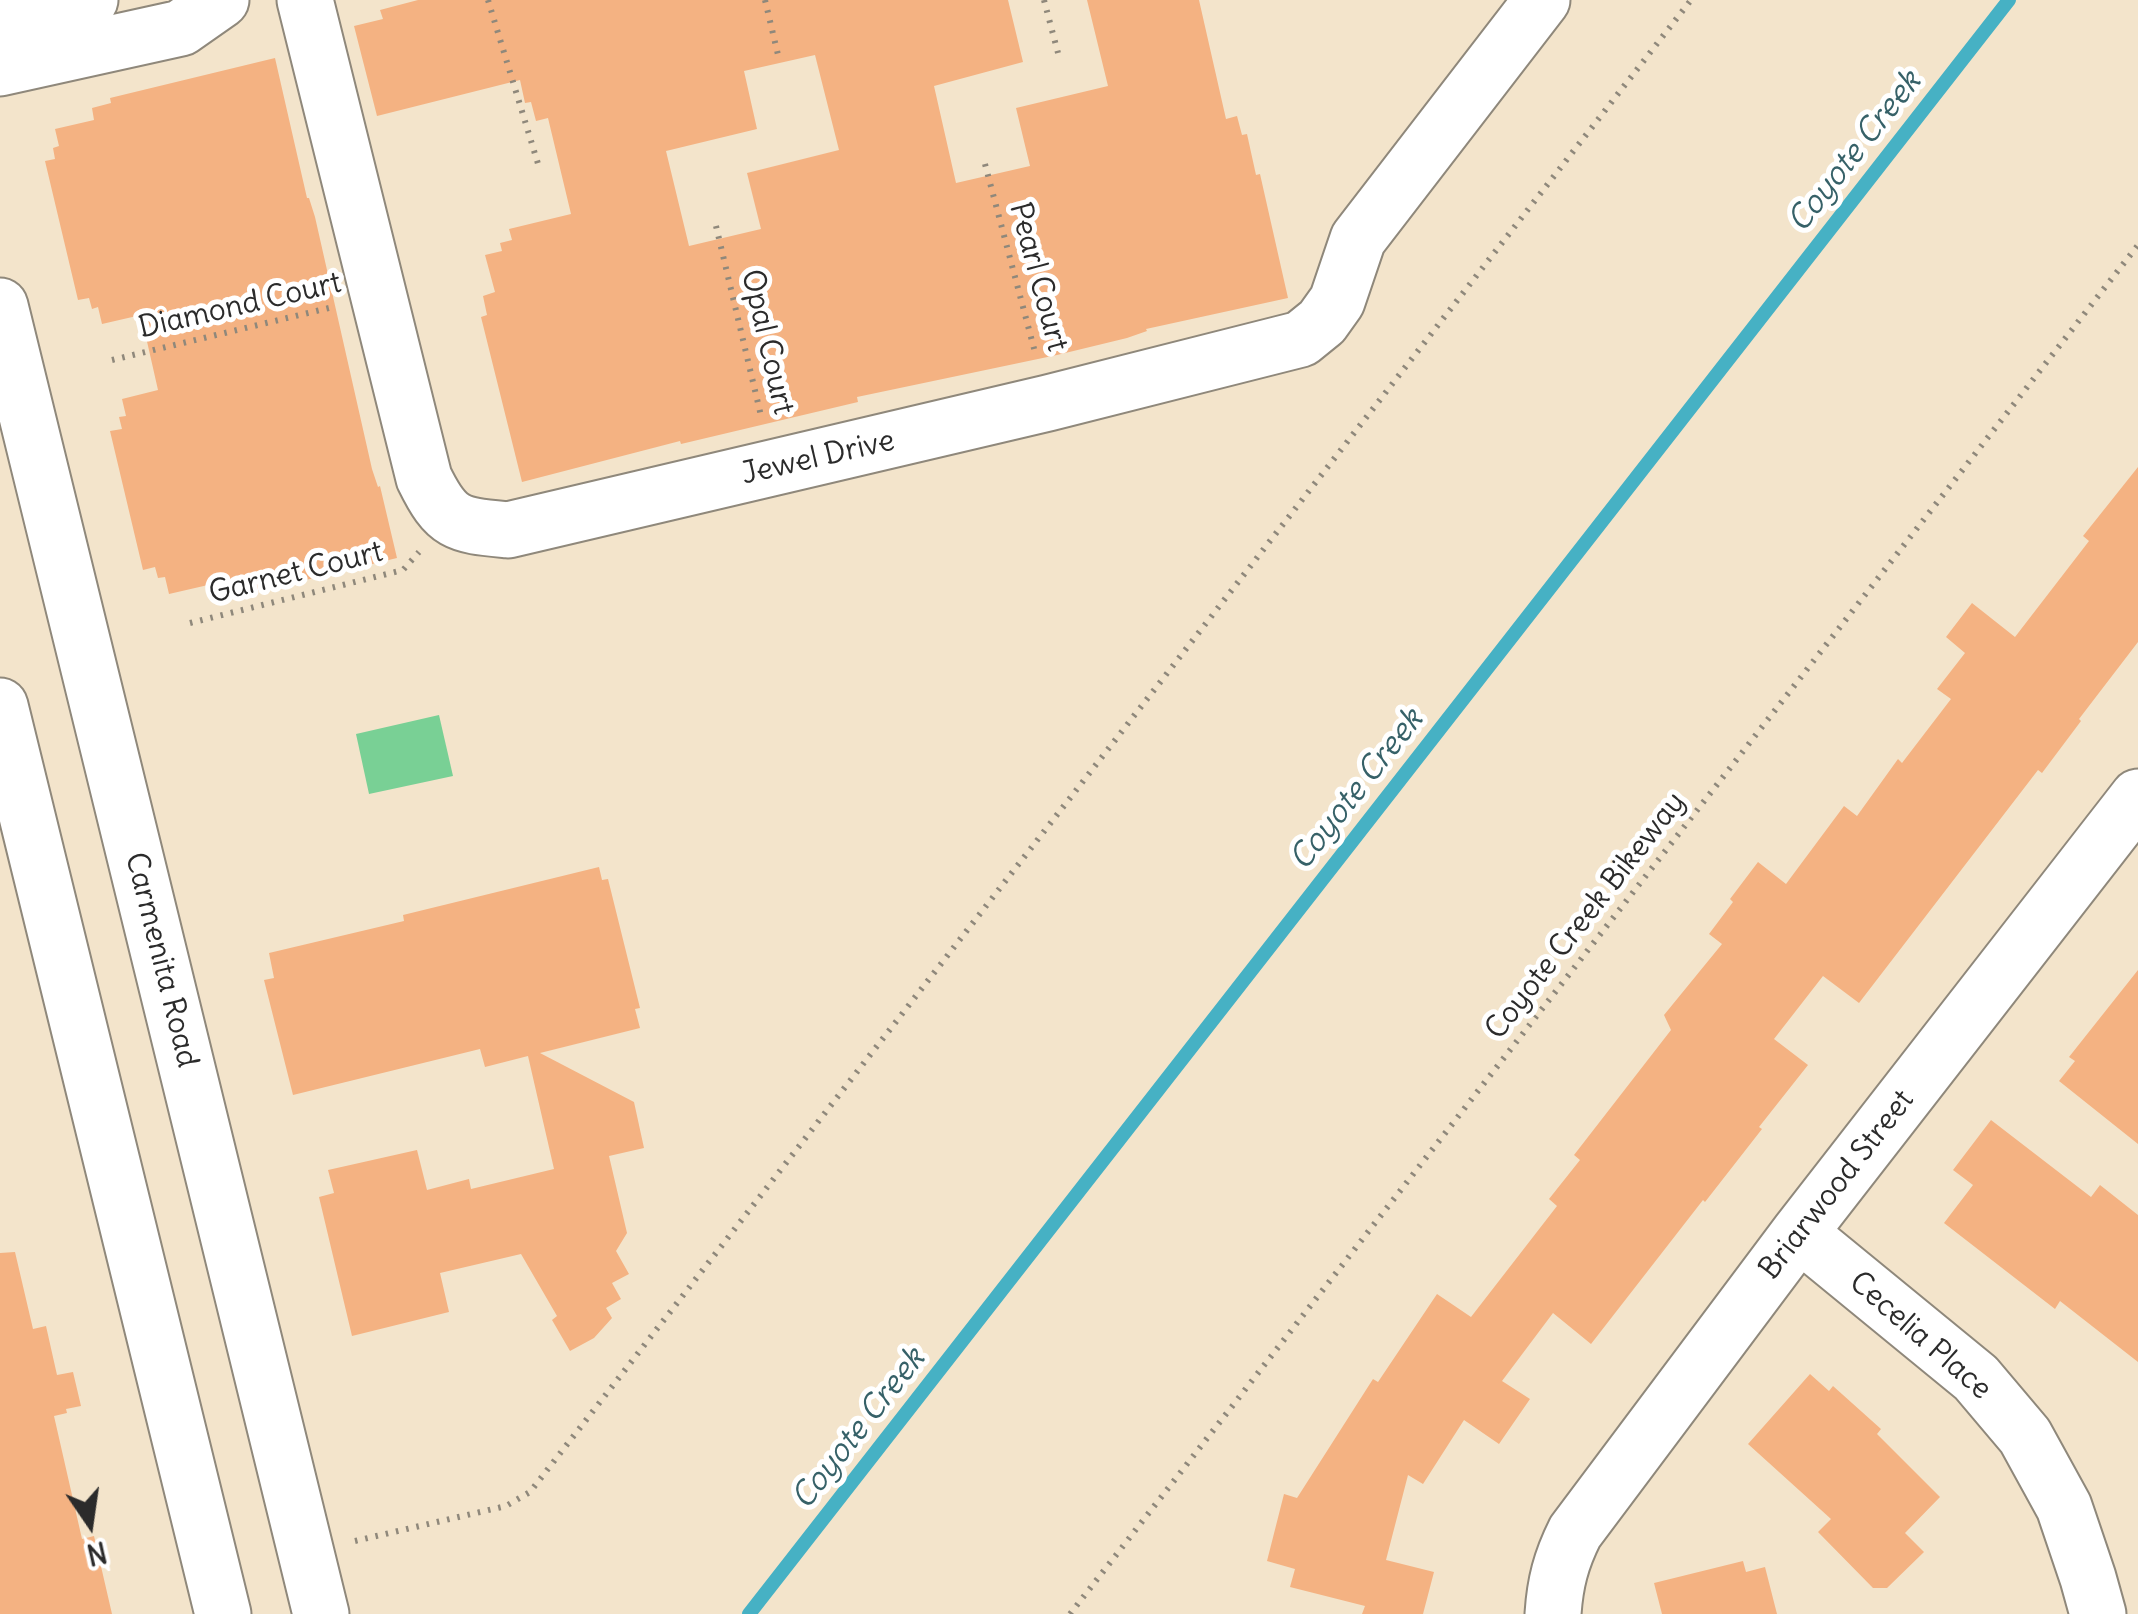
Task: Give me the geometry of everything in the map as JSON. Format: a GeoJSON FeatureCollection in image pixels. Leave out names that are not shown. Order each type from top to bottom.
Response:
{"type":"FeatureCollection","features":[{"type":"Feature","properties":{"kind":"street"},"geometry":{"type":"LineString","coordinates":[[0,22],[90,0]]}},
{"type":"Feature","properties":{"kind":"street"},"geometry":{"type":"LineString","coordinates":[[0,68],[182,28],[221,0]]}},
{"type":"Feature","properties":{"kind":"street"},"geometry":{"type":"LineString","coordinates":[[305,0],[424,478],[436,502],[452,519]]}},
{"type":"Feature","properties":{"kind":"street","name":"Jewel Drive"},"geometry":{"type":"LineString","coordinates":[[452,519],[508,530],[1301,340],[1322,322],[1337,300],[1358,239],[1542,0]]}},
{"type":"Feature","properties":{"kind":"street","name":"Carmenita Road"},"geometry":{"type":"LineString","coordinates":[[0,306],[321,1614]]}},
{"type":"Feature","properties":{"kind":"street"},"geometry":{"type":"LineString","coordinates":[[0,706],[223,1614]]}},
{"type":"Feature","properties":{"kind":"street","name":"Briarwood Street"},"geometry":{"type":"LineString","coordinates":[[1554,1600],[1562,1558],[1574,1532],[1799,1233],[2138,797]]}},
{"type":"Feature","properties":{"kind":"street","name":"Cecelia Place"},"geometry":{"type":"LineString","coordinates":[[1799,1233],[1976,1378],[2025,1436],[2064,1507],[2098,1614]]}},
{"type":"Feature","properties":{"kind":"path"},"geometry":{"type":"LineString","coordinates":[[488,0],[539,167]]}},
{"type":"Feature","properties":{"kind":"path"},"geometry":{"type":"LineString","coordinates":[[766,0],[779,59]]}},
{"type":"Feature","properties":{"kind":"path"},"geometry":{"type":"LineString","coordinates":[[1044,0],[1058,53]]}},
{"type":"Feature","properties":{"kind":"path"},"geometry":{"type":"LineString","coordinates":[[306,1553],[506,1506],[530,1492],[1691,0]]}},
{"type":"Feature","properties":{"kind":"path","name":"Pearl Court"},"geometry":{"type":"LineString","coordinates":[[985,164],[1048,402]]}},
{"type":"Feature","properties":{"kind":"path","name":"Opal Court"},"geometry":{"type":"LineString","coordinates":[[716,226],[774,468]]}},
{"type":"Feature","properties":{"kind":"path","name":"Coyote Creek Bikeway"},"geometry":{"type":"LineString","coordinates":[[1070,1614],[2138,245]]}},
{"type":"Feature","properties":{"kind":"path","name":"Diamond Court"},"geometry":{"type":"LineString","coordinates":[[112,360],[378,296]]}},
{"type":"Feature","properties":{"kind":"path","name":"Garnet Court"},"geometry":{"type":"LineString","coordinates":[[190,623],[402,570],[452,519]]}},
{"type":"Feature","properties":{"kind":"green space"},"geometry":{"type":"Polygon","coordinates":[[[439,715],[453,776],[369,794],[356,734],[439,715]]]}},
{"type":"Feature","properties":{"kind":"building"},"geometry":{"type":"Polygon","coordinates":[[[418,0],[1008,0],[1023,62],[934,86],[956,183],[1030,166],[1016,108],[1108,86],[1087,0],[1199,0],[1226,119],[1237,116],[1242,135],[1247,134],[1256,175],[1260,174],[1288,298],[1146,329],[1127,338],[1057,355],[857,397],[858,402],[681,444],[680,441],[522,482],[481,317],[487,315],[483,296],[495,292],[485,255],[502,251],[500,243],[512,240],[509,229],[571,214],[548,118],[536,121],[531,102],[525,103],[520,80],[377,116],[354,26],[383,19],[380,10],[418,0]],[[815,55],[744,71],[757,129],[666,151],[689,246],[761,229],[747,173],[839,150],[815,55]]]}},
{"type":"Feature","properties":{"kind":"building"},"geometry":{"type":"Polygon","coordinates":[[[275,58],[372,469],[380,486],[397,558],[231,598],[229,591],[211,595],[208,585],[169,594],[165,577],[158,578],[155,567],[143,570],[110,431],[122,429],[119,417],[126,416],[122,399],[158,390],[141,315],[102,324],[98,307],[92,309],[89,298],[78,300],[45,161],[55,159],[53,148],[59,146],[55,129],[94,120],[92,108],[111,103],[110,98],[275,58]]]}},
{"type":"Feature","properties":{"kind":"building"},"geometry":{"type":"Polygon","coordinates":[[[2138,467],[2138,642],[2042,773],[2038,770],[1859,1003],[1823,976],[1774,1039],[1808,1065],[1591,1344],[1553,1313],[1502,1381],[1530,1399],[1499,1444],[1464,1420],[1423,1484],[1408,1475],[1386,1560],[1434,1572],[1423,1614],[1362,1614],[1365,1606],[1290,1587],[1295,1569],[1267,1561],[1284,1494],[1297,1498],[1373,1379],[1378,1382],[1437,1294],[1471,1317],[1557,1206],[1549,1199],[1580,1160],[1574,1155],[1671,1030],[1664,1015],[1722,944],[1709,934],[1758,862],[1786,884],[1844,806],[1857,816],[1898,759],[1902,763],[1951,699],[1937,689],[1965,653],[1946,637],[1972,603],[2015,637],[2089,541],[2083,536],[2138,467]]]}},
{"type":"Feature","properties":{"kind":"building"},"geometry":{"type":"Polygon","coordinates":[[[599,867],[602,880],[608,879],[640,1008],[635,1009],[640,1028],[540,1053],[634,1102],[644,1148],[609,1156],[627,1233],[616,1251],[629,1274],[612,1283],[621,1299],[606,1308],[612,1318],[594,1338],[570,1351],[552,1320],[557,1316],[521,1254],[440,1273],[449,1312],[352,1336],[319,1197],[334,1193],[328,1170],[417,1150],[427,1190],[469,1179],[471,1189],[554,1169],[528,1056],[485,1067],[480,1049],[293,1095],[264,980],[274,978],[269,953],[404,921],[403,915],[599,867]]]}},
{"type":"Feature","properties":{"kind":"building"},"geometry":{"type":"Polygon","coordinates":[[[2138,970],[2138,1144],[2059,1081],[2075,1061],[2069,1057],[2138,970]]]}},
{"type":"Feature","properties":{"kind":"building"},"geometry":{"type":"Polygon","coordinates":[[[1991,1120],[2091,1197],[2100,1185],[2138,1215],[2138,1362],[2060,1301],[2055,1309],[1944,1223],[1973,1185],[1953,1170],[1991,1120]]]}},
{"type":"Feature","properties":{"kind":"building"},"geometry":{"type":"Polygon","coordinates":[[[15,1252],[33,1329],[46,1326],[57,1375],[73,1372],[81,1406],[54,1416],[82,1539],[94,1536],[112,1614],[0,1614],[0,1253],[15,1252]]]}},
{"type":"Feature","properties":{"kind":"building"},"geometry":{"type":"Polygon","coordinates":[[[1810,1374],[1829,1391],[1833,1386],[1881,1429],[1877,1434],[1940,1497],[1905,1533],[1924,1552],[1887,1588],[1873,1588],[1818,1532],[1831,1519],[1748,1444],[1810,1374]]]}},
{"type":"Feature","properties":{"kind":"building"},"geometry":{"type":"Polygon","coordinates":[[[1743,1561],[1746,1572],[1765,1567],[1777,1614],[1662,1614],[1654,1583],[1743,1561]]]}},
{"type":"Feature","properties":{"kind":"waterway","name":"Coyote Creek"},"geometry":{"type":"LineString","coordinates":[[749,1614],[2009,0]]}}]}
